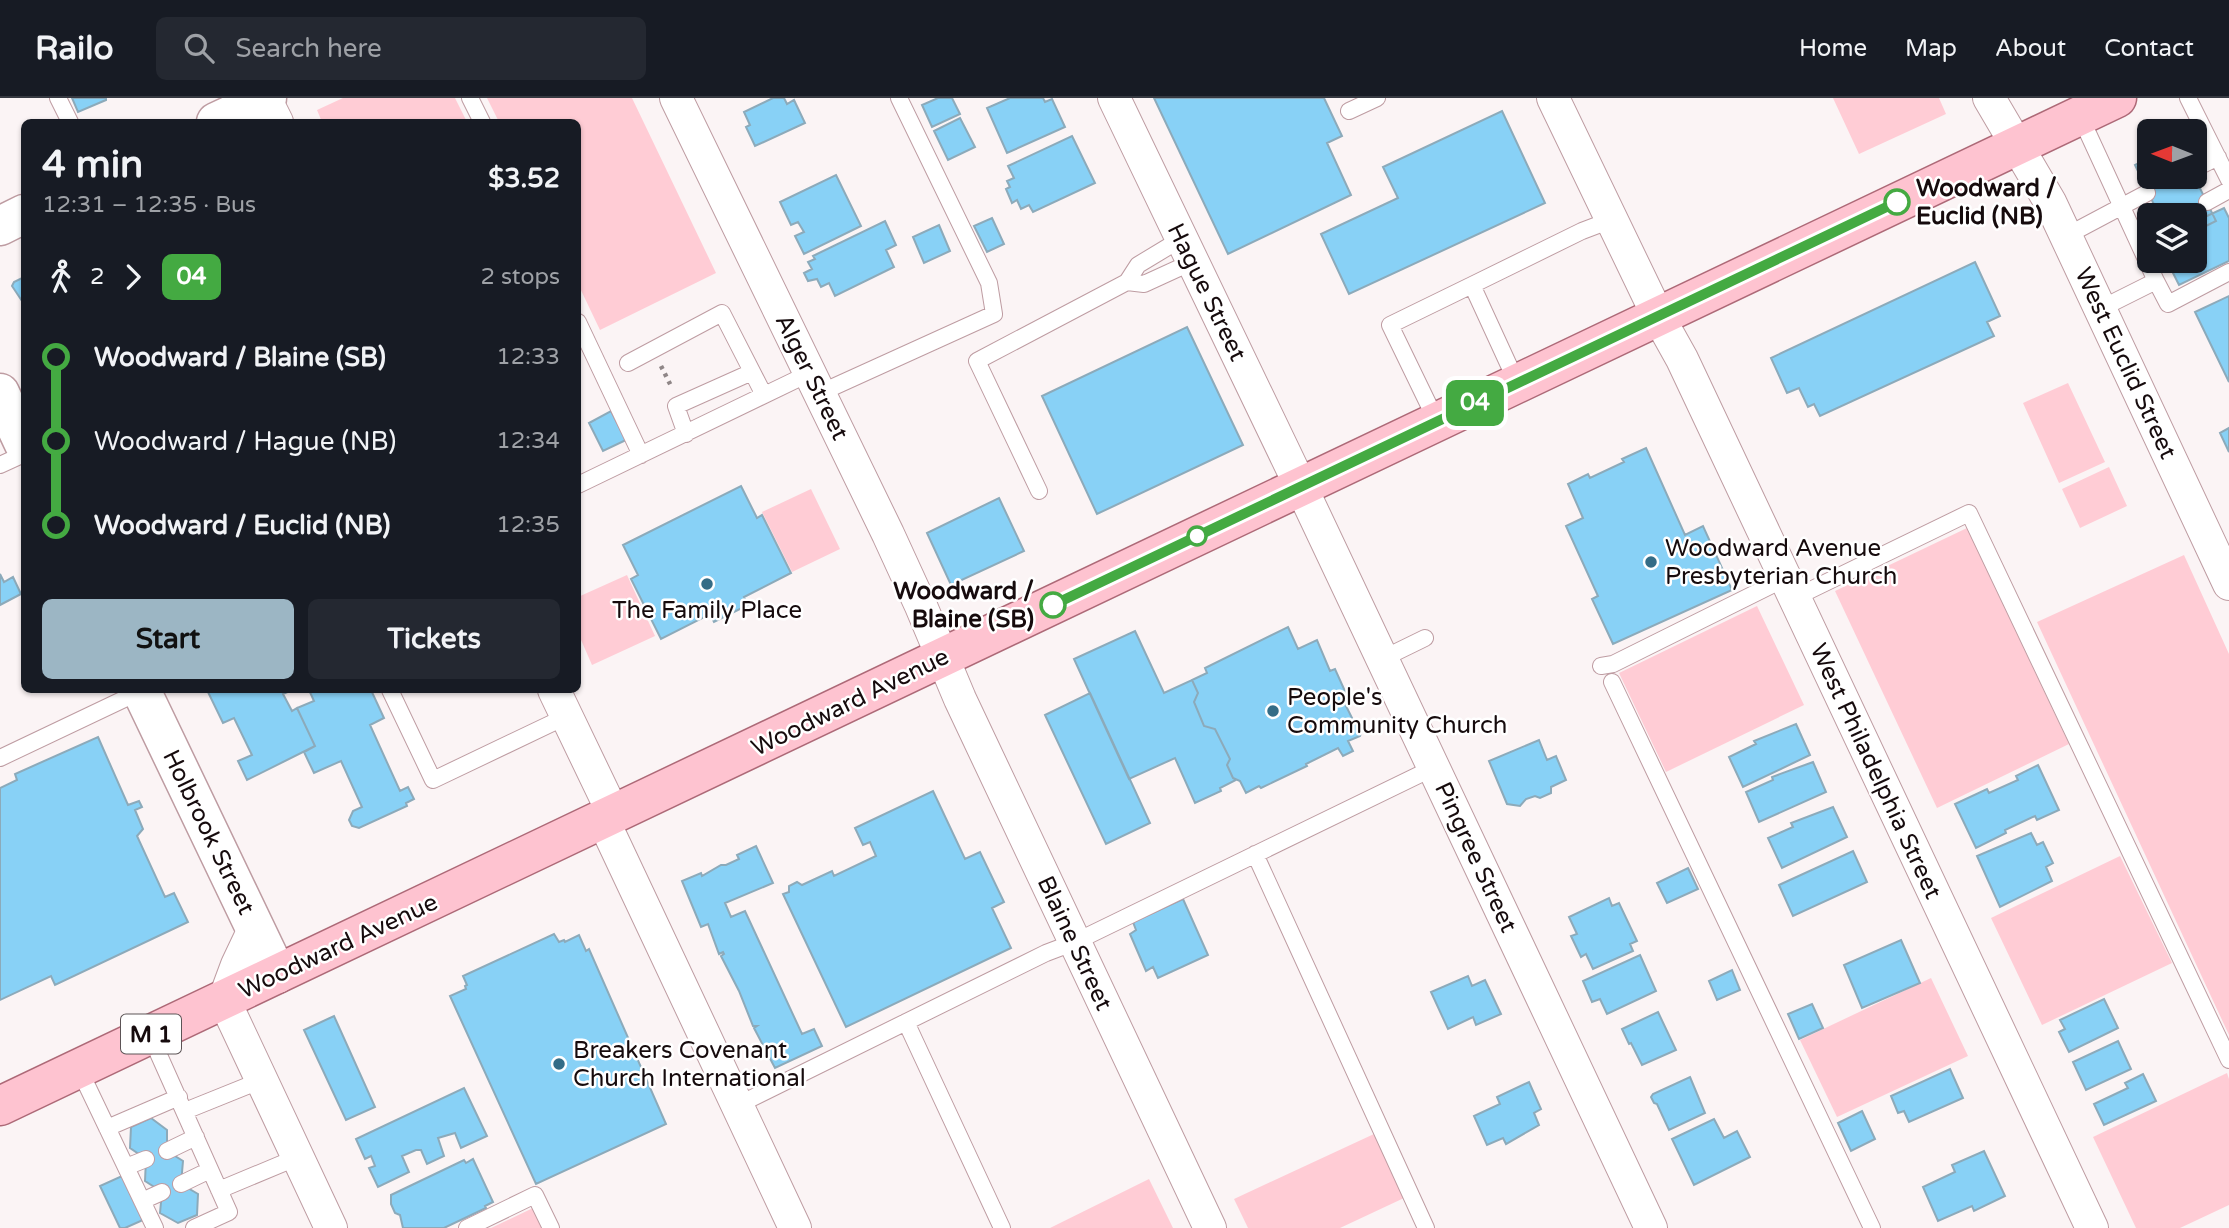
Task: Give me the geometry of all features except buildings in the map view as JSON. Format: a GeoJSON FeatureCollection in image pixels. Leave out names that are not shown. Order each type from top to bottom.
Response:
{"type":"FeatureCollection","features":[{"type":"Feature","properties":{"kind":"main road","name":"Woodward Avenue"},"geometry":{"type":"LineString","coordinates":[[0,1106],[2117,98]]}},
{"type":"Feature","properties":{"kind":"street"},"geometry":{"type":"LineString","coordinates":[[222,119],[266,98],[276,119]]}},
{"type":"Feature","properties":{"kind":"street","name":"Alger Street"},"geometry":{"type":"LineString","coordinates":[[676,98],[815,383],[943,657]]}},
{"type":"Feature","properties":{"kind":"street","name":"Hague Street"},"geometry":{"type":"LineString","coordinates":[[1114,98],[1301,486]]}},
{"type":"Feature","properties":{"kind":"street","name":"West Philadelphia Street"},"geometry":{"type":"LineString","coordinates":[[1553,98],[1658,316],[1682,359],[2092,1228]]}},
{"type":"Feature","properties":{"kind":"street","name":"West Euclid Street"},"geometry":{"type":"LineString","coordinates":[[1989,98],[2050,202],[2229,584]]}},
{"type":"Feature","properties":{"kind":"street"},"geometry":{"type":"LineString","coordinates":[[0,226],[21,216]]}},
{"type":"Feature","properties":{"kind":"street"},"geometry":{"type":"LineString","coordinates":[[0,393],[21,438]]}},
{"type":"Feature","properties":{"kind":"street","name":"Pingree Street"},"geometry":{"type":"LineString","coordinates":[[1301,486],[1651,1228]]}},
{"type":"Feature","properties":{"kind":"street","name":"Blaine Street"},"geometry":{"type":"LineString","coordinates":[[943,657],[960,699],[1210,1228]]}},
{"type":"Feature","properties":{"kind":"street","name":"Holbrook Street"},"geometry":{"type":"LineString","coordinates":[[146,693],[277,974]]}},
{"type":"Feature","properties":{"kind":"street"},"geometry":{"type":"LineString","coordinates":[[561,703],[608,817],[795,1228]]}},
{"type":"Feature","properties":{"kind":"street"},"geometry":{"type":"LineString","coordinates":[[255,927],[224,1000],[331,1228]]}},
{"type":"Feature","properties":{"kind":"lane"},"geometry":{"type":"LineString","coordinates":[[58,98],[68,119]]}},
{"type":"Feature","properties":{"kind":"lane"},"geometry":{"type":"LineString","coordinates":[[470,98],[480,119]]}},
{"type":"Feature","properties":{"kind":"lane"},"geometry":{"type":"LineString","coordinates":[[581,484],[764,396],[815,383],[994,314],[989,283],[899,98]]}},
{"type":"Feature","properties":{"kind":"lane"},"geometry":{"type":"LineString","coordinates":[[1349,111],[1377,98]]}},
{"type":"Feature","properties":{"kind":"lane"},"geometry":{"type":"LineString","coordinates":[[2188,98],[2229,180]]}},
{"type":"Feature","properties":{"kind":"lane"},"geometry":{"type":"LineString","coordinates":[[2080,116],[2123,207],[2137,225]]}},
{"type":"Feature","properties":{"kind":"lane"},"geometry":{"type":"LineString","coordinates":[[2207,162],[2218,157]]}},
{"type":"Feature","properties":{"kind":"lane"},"geometry":{"type":"LineString","coordinates":[[2207,202],[2229,190]]}},
{"type":"Feature","properties":{"kind":"lane"},"geometry":{"type":"LineString","coordinates":[[2066,236],[2147,193]]}},
{"type":"Feature","properties":{"kind":"lane"},"geometry":{"type":"LineString","coordinates":[[1437,422],[1390,325],[1582,231],[1611,220]]}},
{"type":"Feature","properties":{"kind":"lane"},"geometry":{"type":"LineString","coordinates":[[1127,282],[1144,284],[1187,250]]}},
{"type":"Feature","properties":{"kind":"lane"},"geometry":{"type":"LineString","coordinates":[[1039,491],[977,361],[1127,282],[1138,265],[1187,250]]}},
{"type":"Feature","properties":{"kind":"lane"},"geometry":{"type":"LineString","coordinates":[[2154,273],[2168,304],[2229,272]]}},
{"type":"Feature","properties":{"kind":"lane"},"geometry":{"type":"LineString","coordinates":[[2100,309],[2156,281]]}},
{"type":"Feature","properties":{"kind":"lane"},"geometry":{"type":"LineString","coordinates":[[1472,285],[1517,383]]}},
{"type":"Feature","properties":{"kind":"lane"},"geometry":{"type":"LineString","coordinates":[[628,363],[722,313],[764,396]]}},
{"type":"Feature","properties":{"kind":"lane"},"geometry":{"type":"LineString","coordinates":[[581,328],[642,455]]}},
{"type":"Feature","properties":{"kind":"lane"},"geometry":{"type":"LineString","coordinates":[[686,434],[676,406],[752,372]]}},
{"type":"Feature","properties":{"kind":"lane"},"geometry":{"type":"LineString","coordinates":[[0,465],[21,455]]}},
{"type":"Feature","properties":{"kind":"lane"},"geometry":{"type":"LineString","coordinates":[[1601,666],[1613,664],[1969,513],[2229,1060]]}},
{"type":"Feature","properties":{"kind":"lane"},"geometry":{"type":"LineString","coordinates":[[1382,659],[1425,638]]}},
{"type":"Feature","properties":{"kind":"lane"},"geometry":{"type":"LineString","coordinates":[[1612,682],[1872,1228]]}},
{"type":"Feature","properties":{"kind":"lane"},"geometry":{"type":"LineString","coordinates":[[0,758],[144,693]]}},
{"type":"Feature","properties":{"kind":"lane"},"geometry":{"type":"LineString","coordinates":[[391,693],[433,780],[561,703]]}},
{"type":"Feature","properties":{"kind":"lane"},"geometry":{"type":"LineString","coordinates":[[738,1105],[1046,953],[1075,942],[1433,768]]}},
{"type":"Feature","properties":{"kind":"lane"},"geometry":{"type":"LineString","coordinates":[[1255,854],[1426,1228]]}},
{"type":"Feature","properties":{"kind":"lane"},"geometry":{"type":"LineString","coordinates":[[906,1023],[1002,1228]]}},
{"type":"Feature","properties":{"kind":"lane"},"geometry":{"type":"LineString","coordinates":[[150,1035],[229,1212],[194,1228]]}},
{"type":"Feature","properties":{"kind":"lane"},"geometry":{"type":"LineString","coordinates":[[79,1069],[155,1228]]}},
{"type":"Feature","properties":{"kind":"lane"},"geometry":{"type":"LineString","coordinates":[[107,1128],[262,1080]]}},
{"type":"Feature","properties":{"kind":"lane"},"geometry":{"type":"LineString","coordinates":[[167,1151],[196,1138]]}},
{"type":"Feature","properties":{"kind":"lane"},"geometry":{"type":"LineString","coordinates":[[219,1190],[298,1157]]}},
{"type":"Feature","properties":{"kind":"lane"},"geometry":{"type":"LineString","coordinates":[[126,1167],[146,1159]]}},
{"type":"Feature","properties":{"kind":"lane"},"geometry":{"type":"LineString","coordinates":[[181,1184],[210,1170]]}},
{"type":"Feature","properties":{"kind":"lane"},"geometry":{"type":"LineString","coordinates":[[142,1201],[162,1192]]}},
{"type":"Feature","properties":{"kind":"lane"},"geometry":{"type":"LineString","coordinates":[[467,1228],[535,1195],[551,1228]]}},
{"type":"Feature","properties":{"kind":"path"},"geometry":{"type":"LineString","coordinates":[[661,365],[671,387]]}},
{"type":"Feature","properties":{"kind":"shaded area"},"geometry":{"type":"Polygon","coordinates":[[[343,98],[455,98],[466,119],[321,119],[317,110],[343,98]]]}},
{"type":"Feature","properties":{"kind":"shaded area"},"geometry":{"type":"Polygon","coordinates":[[[487,98],[632,98],[716,273],[600,330],[581,290],[581,119],[498,119],[487,98]]]}},
{"type":"Feature","properties":{"kind":"shaded area"},"geometry":{"type":"Polygon","coordinates":[[[1833,98],[1939,98],[1946,114],[1859,154],[1833,98]]]}},
{"type":"Feature","properties":{"kind":"shaded area"},"geometry":{"type":"Polygon","coordinates":[[[2068,383],[2105,462],[2059,483],[2023,403],[2068,383]]]}},
{"type":"Feature","properties":{"kind":"shaded area"},"geometry":{"type":"Polygon","coordinates":[[[2109,467],[2127,506],[2080,528],[2062,489],[2109,467]]]}},
{"type":"Feature","properties":{"kind":"shaded area"},"geometry":{"type":"Polygon","coordinates":[[[811,489],[840,549],[792,572],[762,512],[811,489]]]}},
{"type":"Feature","properties":{"kind":"shaded area"},"geometry":{"type":"Polygon","coordinates":[[[1967,528],[2069,744],[1937,808],[1835,591],[1967,528]]]}},
{"type":"Feature","properties":{"kind":"shaded area"},"geometry":{"type":"Polygon","coordinates":[[[2184,555],[2229,654],[2229,1035],[2037,622],[2184,555]]]}},
{"type":"Feature","properties":{"kind":"shaded area"},"geometry":{"type":"Polygon","coordinates":[[[627,575],[655,636],[592,665],[581,640],[581,596],[627,575]]]}},
{"type":"Feature","properties":{"kind":"shaded area"},"geometry":{"type":"Polygon","coordinates":[[[1757,606],[1804,705],[1666,772],[1619,673],[1757,606]]]}},
{"type":"Feature","properties":{"kind":"shaded area"},"geometry":{"type":"Polygon","coordinates":[[[2120,856],[2172,963],[2042,1025],[1991,918],[2120,856]]]}},
{"type":"Feature","properties":{"kind":"shaded area"},"geometry":{"type":"Polygon","coordinates":[[[1931,978],[1968,1056],[1837,1117],[1800,1040],[1931,978]]]}},
{"type":"Feature","properties":{"kind":"shaded area"},"geometry":{"type":"Polygon","coordinates":[[[2227,1073],[2229,1205],[2180,1228],[2136,1228],[2093,1137],[2227,1073]]]}},
{"type":"Feature","properties":{"kind":"shaded area"},"geometry":{"type":"Polygon","coordinates":[[[1374,1134],[1404,1198],[1340,1228],[1248,1228],[1234,1199],[1374,1134]]]}},
{"type":"Feature","properties":{"kind":"shaded area"},"geometry":{"type":"Polygon","coordinates":[[[1149,1179],[1173,1228],[1050,1228],[1149,1179]]]}},
{"type":"Feature","properties":{"kind":"shaded area"},"geometry":{"type":"Polygon","coordinates":[[[533,1208],[543,1228],[491,1228],[533,1208]]]}},
{"type":"Feature","properties":{"kind":"bus line","name":"04"},"geometry":{"type":"LineString","coordinates":[[1053,605],[1897,202]]}},
{"type":"Feature","properties":{"kind":"place","name":"Woodward / Euclid (NB)"},"geometry":{"type":"Point","coordinates":[1897,202]}},
{"type":"Feature","properties":{"kind":"place","name":"Woodward Avenue Presbyterian Church"},"geometry":{"type":"Point","coordinates":[1651,562]}},
{"type":"Feature","properties":{"kind":"place","name":"The Family Place"},"geometry":{"type":"Point","coordinates":[707,584]}},
{"type":"Feature","properties":{"kind":"place","name":"Woodward / Blaine (SB)"},"geometry":{"type":"Point","coordinates":[1053,605]}},
{"type":"Feature","properties":{"kind":"place","name":"People's Community Church"},"geometry":{"type":"Point","coordinates":[1273,711]}},
{"type":"Feature","properties":{"kind":"place","name":"Breakers Covenant Church International"},"geometry":{"type":"Point","coordinates":[559,1064]}}]}
